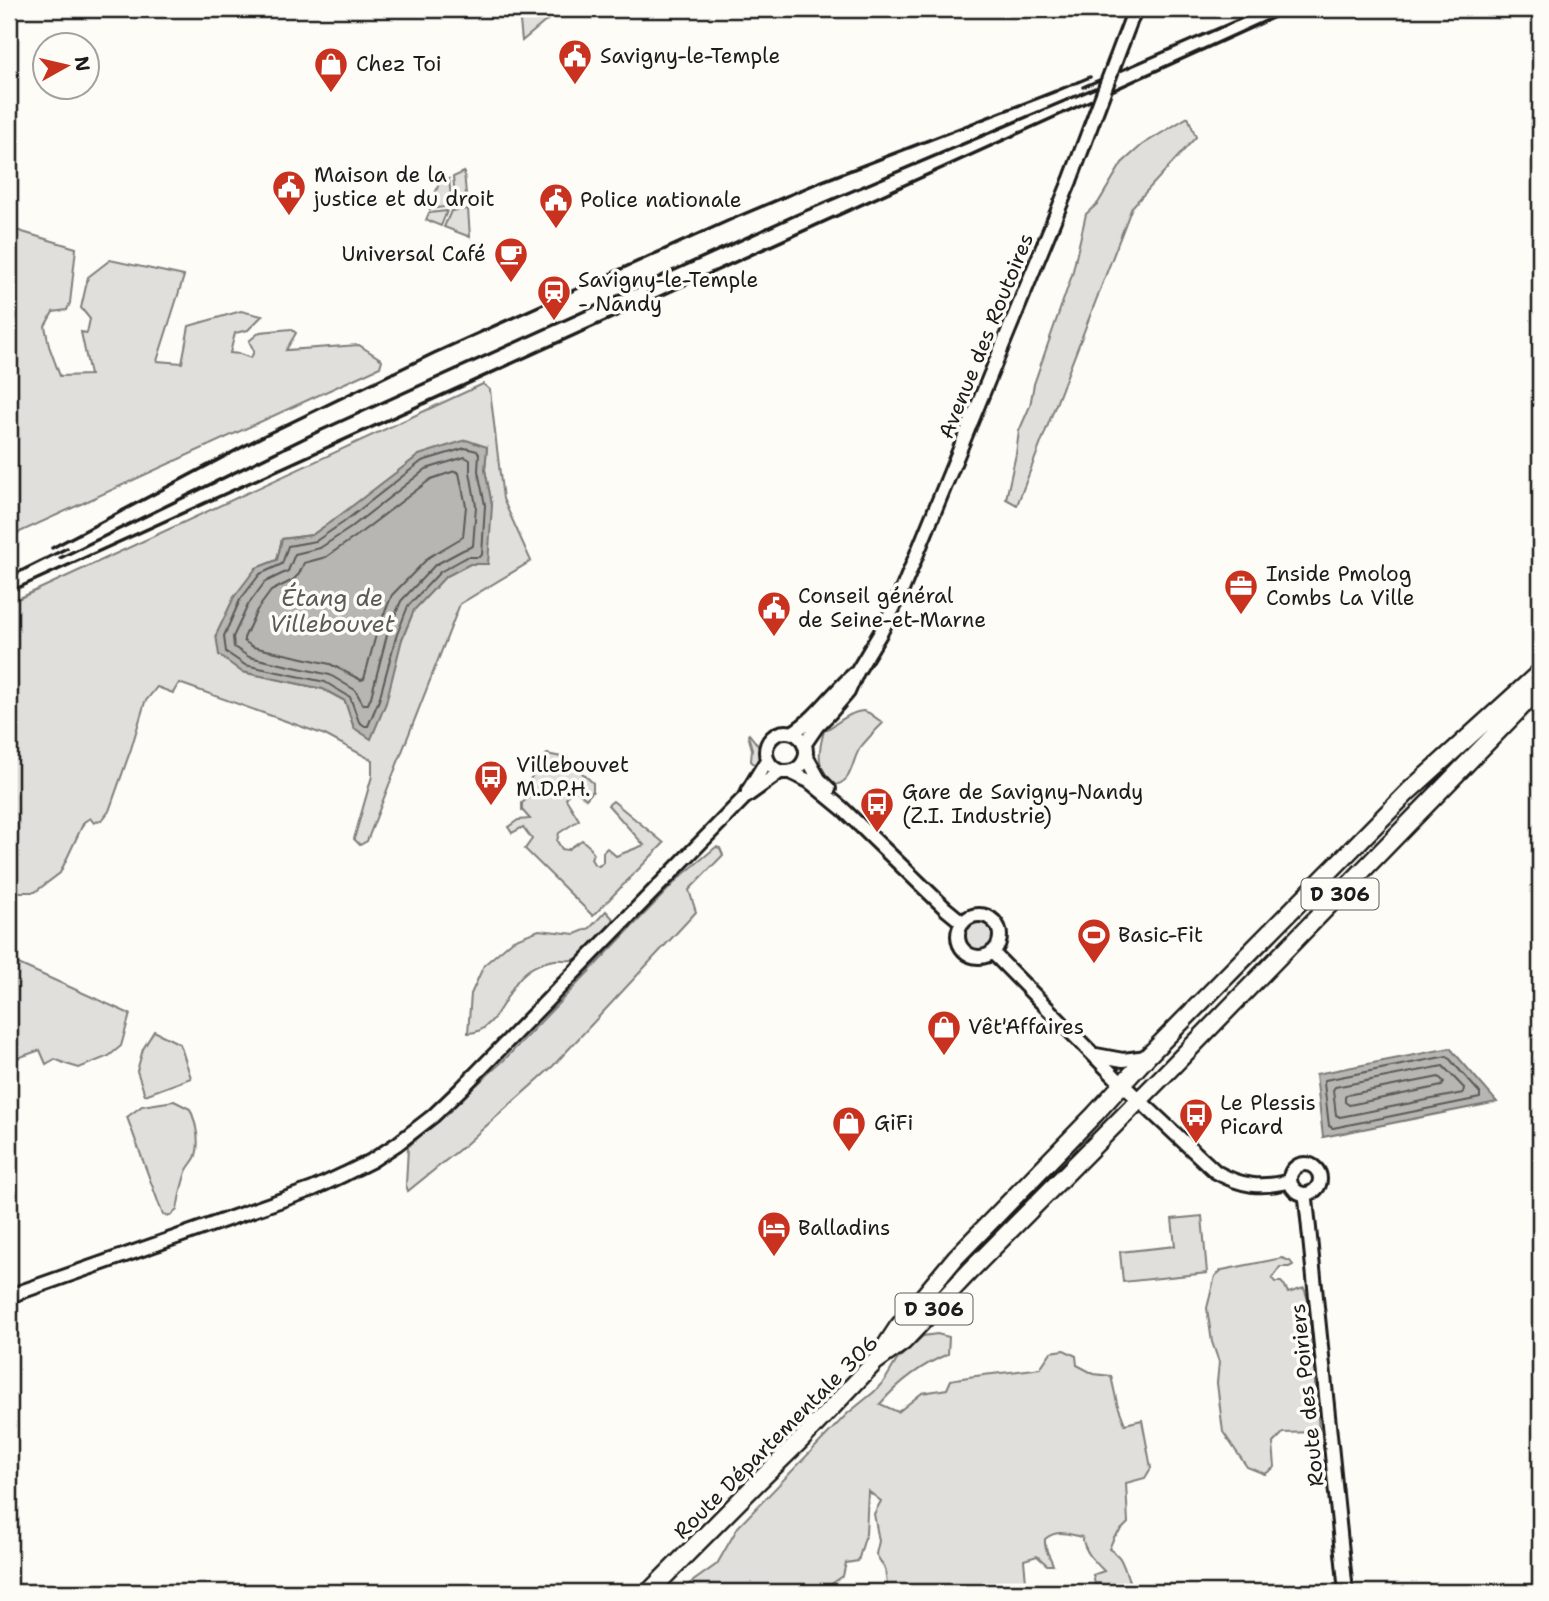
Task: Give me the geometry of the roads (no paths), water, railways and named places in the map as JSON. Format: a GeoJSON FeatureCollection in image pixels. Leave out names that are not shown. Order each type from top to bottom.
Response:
{"type":"FeatureCollection","features":[{"type":"Feature","properties":{"kind":"main road","name":"D 306"},"geometry":{"type":"LineString","coordinates":[[875,1362],[898,1327],[957,1257],[1147,1057],[1409,792],[1540,672]]}},
{"type":"Feature","properties":{"kind":"main road","name":"D 306"},"geometry":{"type":"LineString","coordinates":[[1139,1100],[1540,688]]}},
{"type":"Feature","properties":{"kind":"main road","name":"Route Départementale 306"},"geometry":{"type":"LineString","coordinates":[[649,1592],[875,1362],[903,1342],[1139,1100]]}},
{"type":"Feature","properties":{"kind":"street","name":"Avenue des Routoires"},"geometry":{"type":"LineString","coordinates":[[805,750],[817,726],[848,692],[900,595],[1070,181],[1135,9]]}},
{"type":"Feature","properties":{"kind":"street","name":"Avenue des Routoires"},"geometry":{"type":"LineString","coordinates":[[792,733],[806,725],[842,684],[857,672]]}},
{"type":"Feature","properties":{"kind":"street"},"geometry":{"type":"LineString","coordinates":[[843,809],[819,779],[801,740],[792,733],[780,733],[771,738],[766,750],[767,760],[775,770],[809,781],[843,809],[963,923]]}},
{"type":"Feature","properties":{"kind":"street"},"geometry":{"type":"LineString","coordinates":[[744,798],[785,772],[800,766],[805,750]]}},
{"type":"Feature","properties":{"kind":"street"},"geometry":{"type":"LineString","coordinates":[[9,1296],[313,1189],[371,1161],[397,1144],[433,1116],[460,1090],[744,798],[767,760]]}},
{"type":"Feature","properties":{"kind":"street"},"geometry":{"type":"LineString","coordinates":[[978,915],[993,921],[999,933],[999,940],[992,952],[979,957],[969,954],[961,947],[958,932],[963,923],[972,916],[978,915]]}},
{"type":"Feature","properties":{"kind":"street"},"geometry":{"type":"LineString","coordinates":[[992,952],[1122,1084],[1209,1167],[1233,1181],[1256,1187],[1290,1181]]}},
{"type":"Feature","properties":{"kind":"street"},"geometry":{"type":"LineString","coordinates":[[1095,1055],[1123,1060],[1147,1057]]}},
{"type":"Feature","properties":{"kind":"street"},"geometry":{"type":"LineString","coordinates":[[1306,1164],[1315,1167],[1320,1176],[1319,1185],[1312,1192],[1304,1194],[1294,1190],[1290,1181],[1291,1172],[1297,1166],[1306,1164]]}},
{"type":"Feature","properties":{"kind":"street","name":"Route des Poiriers"},"geometry":{"type":"LineString","coordinates":[[1304,1194],[1346,1592]]}},
{"type":"Feature","properties":{"kind":"water","name":"Étang de Villebouvet"},"geometry":{"type":"Polygon","coordinates":[[[466,440],[487,447],[485,470],[492,505],[488,564],[470,564],[445,577],[414,610],[402,639],[386,703],[371,739],[354,728],[345,701],[323,689],[242,672],[219,655],[216,635],[234,597],[256,568],[277,560],[282,539],[312,535],[419,455],[466,440]]]}},
{"type":"Feature","properties":{"kind":"water"},"geometry":{"type":"Polygon","coordinates":[[[1450,1048],[1497,1102],[1323,1137],[1316,1074],[1450,1048]]]}},
{"type":"Feature","properties":{"kind":"railway"},"geometry":{"type":"LineString","coordinates":[[1083,87],[1263,9]]}},
{"type":"Feature","properties":{"kind":"railway"},"geometry":{"type":"LineString","coordinates":[[9,592],[1292,9]]}},
{"type":"Feature","properties":{"kind":"railway"},"geometry":{"type":"LineString","coordinates":[[52,548],[267,434],[434,353],[732,219],[1090,77]]}},
{"type":"Feature","properties":{"kind":"railway"},"geometry":{"type":"LineString","coordinates":[[60,558],[315,433],[798,214],[1095,88]]}},
{"type":"Feature","properties":{"kind":"railway"},"geometry":{"type":"LineString","coordinates":[[9,577],[67,548]]}},
{"type":"Feature","properties":{"kind":"place","name":"Savigny-le-Temple"},"geometry":{"type":"Point","coordinates":[575,86]}},
{"type":"Feature","properties":{"kind":"place","name":"Chez Toi"},"geometry":{"type":"Point","coordinates":[331,94]}},
{"type":"Feature","properties":{"kind":"place","name":"Maison de la justice et du droit"},"geometry":{"type":"Point","coordinates":[289,217]}},
{"type":"Feature","properties":{"kind":"place","name":"Police nationale"},"geometry":{"type":"Point","coordinates":[556,230]}},
{"type":"Feature","properties":{"kind":"place","name":"Universal Café"},"geometry":{"type":"Point","coordinates":[511,284]}},
{"type":"Feature","properties":{"kind":"place","name":"Savigny-le-Temple - Nandy"},"geometry":{"type":"Point","coordinates":[554,322]}},
{"type":"Feature","properties":{"kind":"place","name":"Inside Pmolog Combs La Ville"},"geometry":{"type":"Point","coordinates":[1241,616]}},
{"type":"Feature","properties":{"kind":"place","name":"Conseil général de Seine-et-Marne"},"geometry":{"type":"Point","coordinates":[774,638]}},
{"type":"Feature","properties":{"kind":"place","name":"Villebouvet M.D.P.H."},"geometry":{"type":"Point","coordinates":[491,807]}},
{"type":"Feature","properties":{"kind":"place","name":"Gare de Savigny-Nandy (Z.I. Industrie)"},"geometry":{"type":"Point","coordinates":[877,834]}},
{"type":"Feature","properties":{"kind":"place","name":"Basic-Fit"},"geometry":{"type":"Point","coordinates":[1094,965]}},
{"type":"Feature","properties":{"kind":"place","name":"Vêt'Affaires"},"geometry":{"type":"Point","coordinates":[944,1057]}},
{"type":"Feature","properties":{"kind":"place","name":"Le Plessis Picard"},"geometry":{"type":"Point","coordinates":[1196,1145]}},
{"type":"Feature","properties":{"kind":"place","name":"GiFi"},"geometry":{"type":"Point","coordinates":[849,1153]}},
{"type":"Feature","properties":{"kind":"place","name":"Balladins"},"geometry":{"type":"Point","coordinates":[774,1258]}}]}
